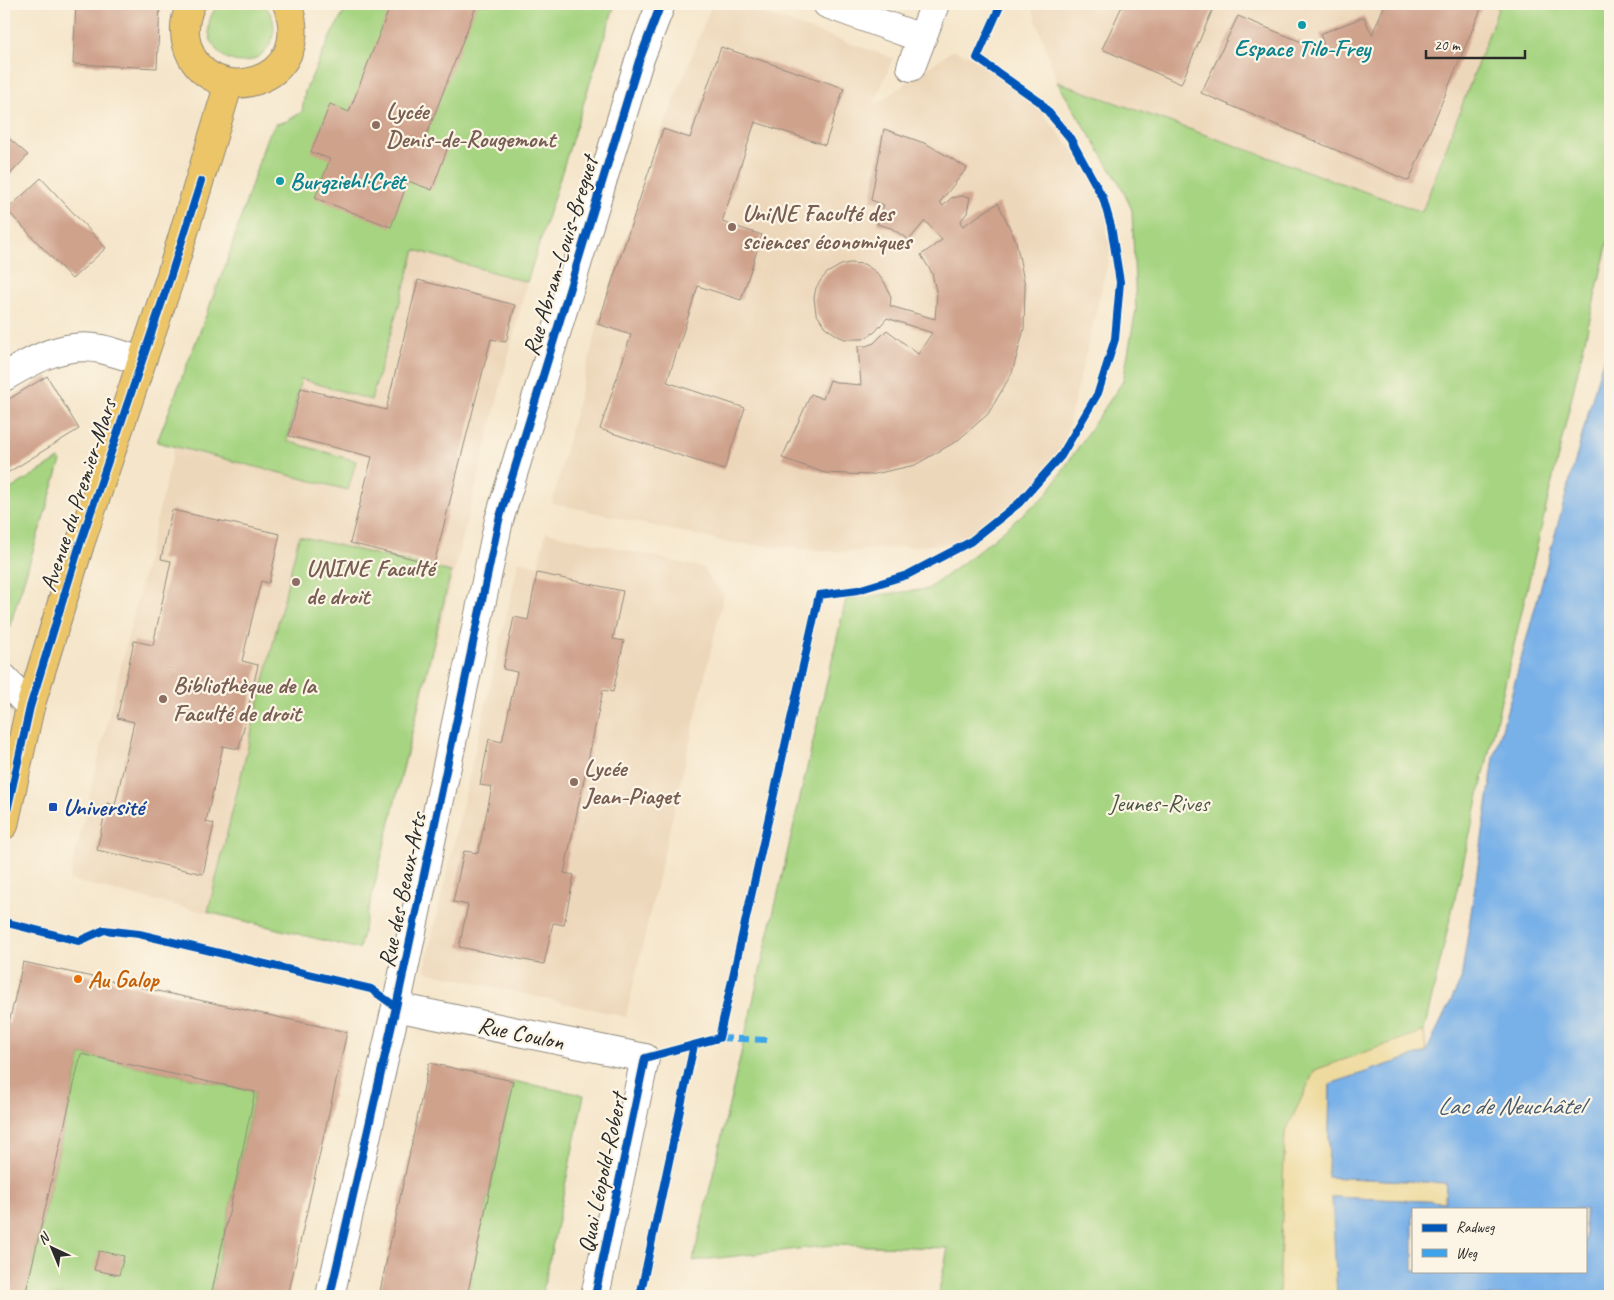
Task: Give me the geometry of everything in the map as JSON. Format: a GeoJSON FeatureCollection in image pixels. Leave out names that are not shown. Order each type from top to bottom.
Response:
{"type":"FeatureCollection","features":[{"type":"Feature","properties":{"kind":"main road"},"geometry":{"type":"LineString","coordinates":[[191,4],[185,25],[185,38],[189,51],[196,63],[206,73],[218,80],[229,83],[248,83],[265,77],[279,67],[288,52],[293,35],[292,18],[286,4]]}},
{"type":"Feature","properties":{"kind":"main road","name":"Avenue du Premier-Mars"},"geometry":{"type":"LineString","coordinates":[[4,825],[30,707],[80,544],[196,198],[229,83]]}},
{"type":"Feature","properties":{"kind":"street","name":"Rue Abram-Louis-Breguet"},"geometry":{"type":"LineString","coordinates":[[500,520],[639,61],[661,4]]}},
{"type":"Feature","properties":{"kind":"street"},"geometry":{"type":"LineString","coordinates":[[826,4],[921,38]]}},
{"type":"Feature","properties":{"kind":"street"},"geometry":{"type":"LineString","coordinates":[[911,67],[935,4]]}},
{"type":"Feature","properties":{"kind":"street"},"geometry":{"type":"LineString","coordinates":[[4,377],[46,354],[70,347],[100,348],[142,361]]}},
{"type":"Feature","properties":{"kind":"street","name":"Rue des Beaux-Arts"},"geometry":{"type":"LineString","coordinates":[[330,1296],[396,1007],[500,520]]}},
{"type":"Feature","properties":{"kind":"street"},"geometry":{"type":"LineString","coordinates":[[4,678],[30,707]]}},
{"type":"Feature","properties":{"kind":"street","name":"Rue Coulon"},"geometry":{"type":"LineString","coordinates":[[396,1007],[645,1058]]}},
{"type":"Feature","properties":{"kind":"street","name":"Quai Léopold-Robert"},"geometry":{"type":"LineString","coordinates":[[595,1296],[645,1058]]}},
{"type":"Feature","properties":{"kind":"shaded area"},"geometry":{"type":"Polygon","coordinates":[[[712,4],[736,4],[893,58],[873,107],[953,50],[1006,69],[1080,159],[1103,198],[1116,229],[1061,456],[1019,503],[970,542],[842,552],[730,543],[552,503],[598,324],[663,129],[712,4]]]}},
{"type":"Feature","properties":{"kind":"shaded area"},"geometry":{"type":"Polygon","coordinates":[[[1031,4],[1500,4],[1422,212],[1057,82],[1031,4]]]}},
{"type":"Feature","properties":{"kind":"shaded area","name":"UNINE Faculté de droit"},"geometry":{"type":"Polygon","coordinates":[[[415,250],[527,282],[359,949],[69,880],[214,284],[415,250]]]}},
{"type":"Feature","properties":{"kind":"shaded area","name":"Lycée Jean-Piaget"},"geometry":{"type":"Polygon","coordinates":[[[546,532],[704,568],[712,582],[724,594],[626,1017],[424,971],[519,561],[538,566],[546,532]]]}},
{"type":"Feature","properties":{"kind":"green space"},"geometry":{"type":"Polygon","coordinates":[[[220,4],[263,4],[266,7],[272,18],[274,31],[270,45],[261,55],[245,62],[233,61],[223,56],[215,48],[210,37],[209,26],[212,15],[220,4]]]}},
{"type":"Feature","properties":{"kind":"green space"},"geometry":{"type":"Polygon","coordinates":[[[349,4],[615,4],[527,282],[415,250],[371,400],[301,379],[287,441],[356,461],[348,490],[157,442],[226,264],[267,137],[276,124],[287,121],[302,112],[305,91],[332,33],[349,4]]]}},
{"type":"Feature","properties":{"kind":"green space","name":"Jeunes-Rives"},"geometry":{"type":"Polygon","coordinates":[[[1500,4],[1610,4],[1610,233],[1424,1031],[1315,1071],[1285,1133],[1279,1296],[938,1296],[948,1248],[833,1245],[693,1261],[846,599],[928,589],[975,554],[1046,495],[1123,381],[1136,310],[1132,210],[1121,186],[1057,82],[1422,212],[1500,4]]]}},
{"type":"Feature","properties":{"kind":"green space"},"geometry":{"type":"Polygon","coordinates":[[[59,459],[61,461],[6,638],[4,639],[4,493],[59,459]]]}},
{"type":"Feature","properties":{"kind":"green space"},"geometry":{"type":"Polygon","coordinates":[[[299,536],[451,572],[359,949],[208,912],[299,536]]]}},
{"type":"Feature","properties":{"kind":"green space"},"geometry":{"type":"Polygon","coordinates":[[[81,1054],[255,1092],[211,1296],[25,1296],[81,1054]]]}},
{"type":"Feature","properties":{"kind":"green space"},"geometry":{"type":"Polygon","coordinates":[[[513,1081],[584,1095],[542,1296],[467,1296],[513,1081]]]}},
{"type":"Feature","properties":{"kind":"sand"},"geometry":{"type":"Polygon","coordinates":[[[1424,1031],[1426,1052],[1330,1084],[1328,1177],[1446,1183],[1445,1202],[1333,1197],[1337,1296],[1279,1296],[1285,1133],[1315,1070],[1424,1031]]]}},
{"type":"Feature","properties":{"kind":"water","name":"Lac de Neuchâtel"},"geometry":{"type":"Polygon","coordinates":[[[1610,348],[1610,1296],[1337,1296],[1332,1197],[1445,1202],[1446,1183],[1328,1177],[1330,1084],[1426,1052],[1461,980],[1494,758],[1601,366],[1610,348]]]}},
{"type":"Feature","properties":{"kind":"building"},"geometry":{"type":"Polygon","coordinates":[[[76,4],[160,4],[157,68],[73,64],[76,4]]]}},
{"type":"Feature","properties":{"kind":"building","name":"Lycée Denis-de-Rougemont"},"geometry":{"type":"Polygon","coordinates":[[[391,4],[477,4],[425,139],[448,147],[432,190],[408,181],[391,227],[315,198],[330,159],[311,152],[330,104],[349,112],[391,4]]]}},
{"type":"Feature","properties":{"kind":"building"},"geometry":{"type":"Polygon","coordinates":[[[1123,4],[1215,4],[1181,84],[1102,49],[1123,4]]]}},
{"type":"Feature","properties":{"kind":"building"},"geometry":{"type":"Polygon","coordinates":[[[1385,4],[1483,4],[1409,181],[1201,93],[1238,16],[1326,52],[1320,34],[1364,17],[1372,35],[1385,4]]]}},
{"type":"Feature","properties":{"kind":"building","name":"UniNE Faculté des sciences économiques"},"geometry":{"type":"Polygon","coordinates":[[[721,47],[844,88],[825,145],[755,122],[722,222],[762,235],[741,300],[698,286],[667,382],[745,408],[724,470],[600,429],[631,335],[598,324],[663,129],[690,138],[721,47]]]}},
{"type":"Feature","properties":{"kind":"building"},"geometry":{"type":"Polygon","coordinates":[[[884,129],[927,144],[967,168],[940,202],[943,206],[951,198],[970,197],[967,213],[960,222],[963,226],[998,203],[1016,241],[1025,286],[1024,329],[1012,373],[988,414],[957,441],[915,465],[870,475],[825,473],[782,458],[811,394],[823,399],[830,380],[839,383],[861,385],[858,346],[874,343],[887,330],[918,354],[932,333],[887,318],[875,332],[863,339],[845,339],[838,336],[825,327],[816,313],[814,298],[816,288],[821,280],[827,273],[841,265],[849,263],[864,264],[876,272],[885,283],[891,297],[890,306],[935,319],[937,295],[932,273],[921,255],[942,240],[925,221],[909,240],[891,228],[877,224],[884,205],[871,200],[884,129]]]}},
{"type":"Feature","properties":{"kind":"building"},"geometry":{"type":"Polygon","coordinates":[[[4,134],[28,155],[4,181],[4,134]]]}},
{"type":"Feature","properties":{"kind":"building"},"geometry":{"type":"Polygon","coordinates":[[[41,178],[106,248],[72,279],[7,210],[41,178]]]}},
{"type":"Feature","properties":{"kind":"building","name":"UNINE Faculté de droit"},"geometry":{"type":"Polygon","coordinates":[[[418,280],[515,305],[506,342],[491,339],[434,564],[350,543],[372,457],[289,436],[301,388],[386,410],[418,280]]]}},
{"type":"Feature","properties":{"kind":"building"},"geometry":{"type":"Polygon","coordinates":[[[47,376],[79,429],[4,475],[4,402],[47,376]]]}},
{"type":"Feature","properties":{"kind":"building","name":"UNINE Faculté de droit"},"geometry":{"type":"Polygon","coordinates":[[[172,510],[280,534],[269,583],[261,581],[242,661],[258,665],[239,749],[223,746],[206,822],[214,824],[203,874],[97,850],[107,803],[115,805],[134,722],[117,718],[134,641],[153,645],[171,561],[161,559],[172,510]]]}},
{"type":"Feature","properties":{"kind":"building"},"geometry":{"type":"Polygon","coordinates":[[[537,573],[623,591],[613,639],[624,641],[613,692],[603,690],[564,873],[574,875],[564,925],[553,923],[544,964],[459,947],[468,905],[453,902],[464,851],[478,853],[492,787],[480,785],[489,739],[502,742],[517,672],[503,669],[514,617],[528,620],[537,573]]]}},
{"type":"Feature","properties":{"kind":"building"},"geometry":{"type":"Polygon","coordinates":[[[23,962],[347,1032],[288,1296],[211,1296],[255,1092],[81,1054],[25,1296],[4,1296],[4,1045],[23,962]]]}},
{"type":"Feature","properties":{"kind":"building"},"geometry":{"type":"Polygon","coordinates":[[[429,1063],[513,1081],[467,1296],[379,1296],[429,1063]]]}},
{"type":"Feature","properties":{"kind":"building"},"geometry":{"type":"Polygon","coordinates":[[[99,1251],[124,1256],[119,1275],[94,1270],[99,1251]]]}},
{"type":"Feature","properties":{"kind":"marked path"},"geometry":{"type":"LineString","coordinates":[[719,1038],[770,1040]]}},
{"type":"Feature","properties":{"kind":"cycle path"},"geometry":{"type":"LineString","coordinates":[[330,1296],[396,1007],[499,520],[639,61],[661,4]]}},
{"type":"Feature","properties":{"kind":"cycle path"},"geometry":{"type":"LineString","coordinates":[[595,1296],[645,1058],[719,1038],[819,595],[858,590],[907,575],[970,542],[1019,503],[1061,456],[1098,393],[1115,339],[1120,282],[1111,226],[1103,198],[1070,138],[1040,102],[977,58],[1001,4]]}},
{"type":"Feature","properties":{"kind":"cycle path"},"geometry":{"type":"LineString","coordinates":[[4,825],[30,707],[80,544],[201,181]]}},
{"type":"Feature","properties":{"kind":"cycle path"},"geometry":{"type":"LineString","coordinates":[[4,922],[79,941],[104,930],[139,934],[371,989],[396,1007]]}},
{"type":"Feature","properties":{"kind":"cycle path"},"geometry":{"type":"LineString","coordinates":[[640,1296],[694,1045]]}},
{"type":"Feature","properties":{"kind":"place","name":"Espace Tilo-Frey"},"geometry":{"type":"Point","coordinates":[1302,25]}},
{"type":"Feature","properties":{"kind":"place","name":"Lycée Denis-de-Rougemont"},"geometry":{"type":"Point","coordinates":[376,125]}},
{"type":"Feature","properties":{"kind":"place","name":"Burgziehl·Crêt"},"geometry":{"type":"Point","coordinates":[280,181]}},
{"type":"Feature","properties":{"kind":"place","name":"UniNE Faculté des sciences économiques"},"geometry":{"type":"Point","coordinates":[732,227]}},
{"type":"Feature","properties":{"kind":"place","name":"UNINE Faculté de droit"},"geometry":{"type":"Point","coordinates":[296,582]}},
{"type":"Feature","properties":{"kind":"place","name":"Bibliothèque de la Faculté de droit"},"geometry":{"type":"Point","coordinates":[163,699]}},
{"type":"Feature","properties":{"kind":"place","name":"Lycée Jean-Piaget"},"geometry":{"type":"Point","coordinates":[574,782]}},
{"type":"Feature","properties":{"kind":"place","name":"Université"},"geometry":{"type":"Point","coordinates":[53,807]}},
{"type":"Feature","properties":{"kind":"place","name":"Au Galop"},"geometry":{"type":"Point","coordinates":[78,979]}}]}
